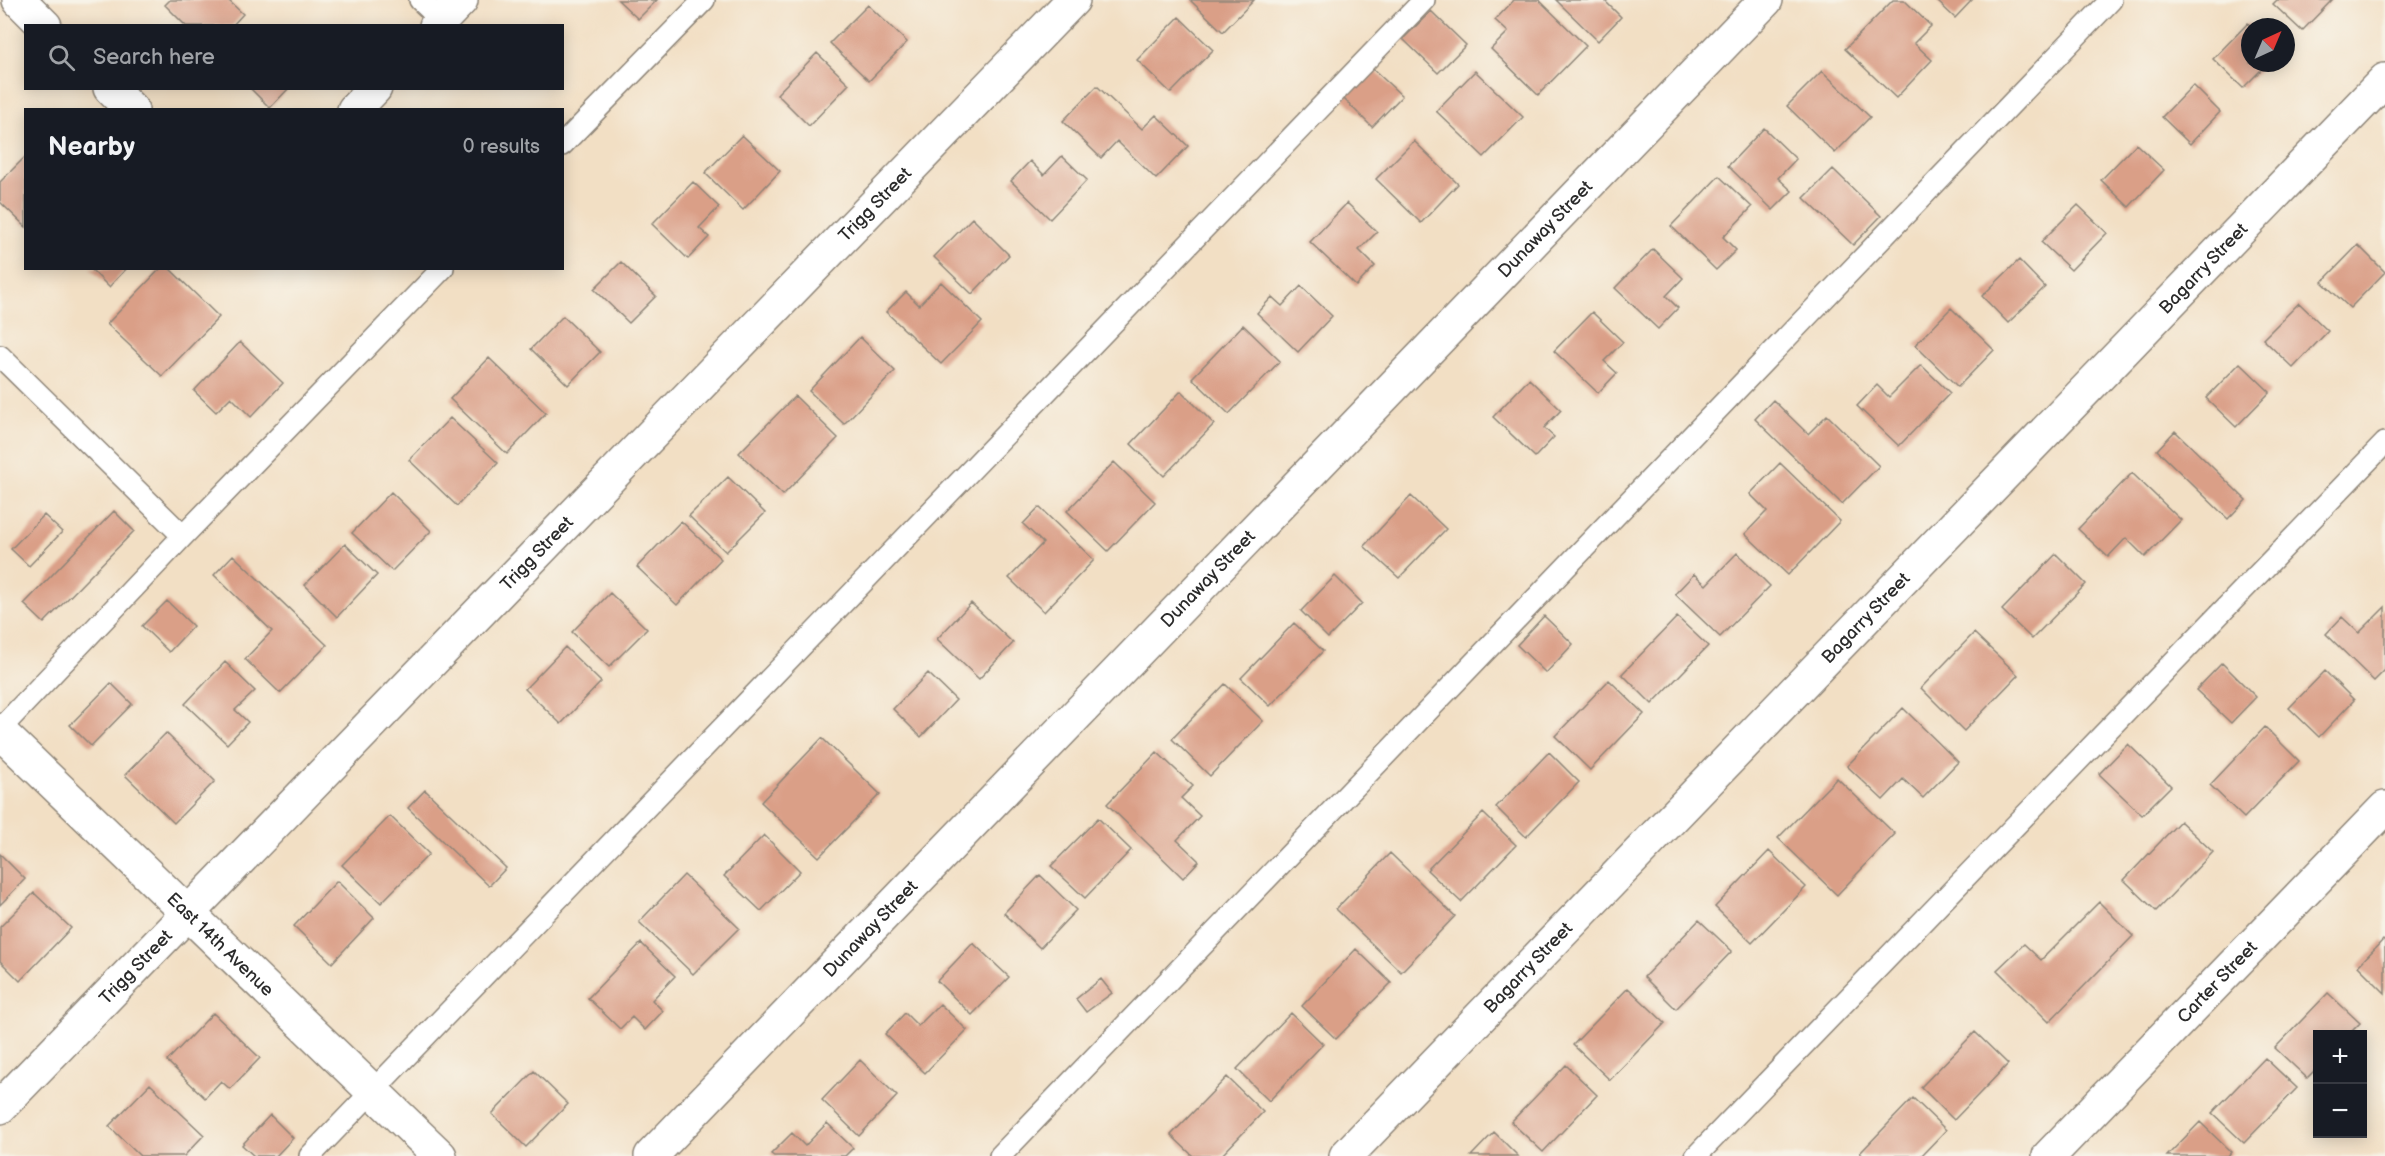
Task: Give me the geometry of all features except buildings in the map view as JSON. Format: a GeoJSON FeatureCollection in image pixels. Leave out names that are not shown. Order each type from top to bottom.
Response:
{"type":"FeatureCollection","features":[{"type":"Feature","properties":{"kind":"street"},"geometry":{"type":"LineString","coordinates":[[19,0],[43,24]]}},
{"type":"Feature","properties":{"kind":"street","name":"Trigg Street"},"geometry":{"type":"LineString","coordinates":[[0,1107],[1073,0]]}},
{"type":"Feature","properties":{"kind":"street","name":"Dunaway Street"},"geometry":{"type":"LineString","coordinates":[[651,1156],[1766,0]]}},
{"type":"Feature","properties":{"kind":"street","name":"Bagarry Street"},"geometry":{"type":"LineString","coordinates":[[1346,1156],[2385,80]]}},
{"type":"Feature","properties":{"kind":"street"},"geometry":{"type":"LineString","coordinates":[[112,90],[130,108]]}},
{"type":"Feature","properties":{"kind":"street"},"geometry":{"type":"LineString","coordinates":[[356,108],[373,90]]}},
{"type":"Feature","properties":{"kind":"street","name":"East 14th Avenue"},"geometry":{"type":"LineString","coordinates":[[0,731],[440,1156]]}},
{"type":"Feature","properties":{"kind":"street","name":"Carter Street"},"geometry":{"type":"LineString","coordinates":[[2049,1156],[2385,808]]}},
{"type":"Feature","properties":{"kind":"lane"},"geometry":{"type":"LineString","coordinates":[[564,144],[704,0]]}},
{"type":"Feature","properties":{"kind":"lane"},"geometry":{"type":"LineString","coordinates":[[310,1156],[1424,0]]}},
{"type":"Feature","properties":{"kind":"lane"},"geometry":{"type":"LineString","coordinates":[[1000,1156],[2111,0]]}},
{"type":"Feature","properties":{"kind":"lane"},"geometry":{"type":"LineString","coordinates":[[0,731],[183,536],[441,270]]}},
{"type":"Feature","properties":{"kind":"lane"},"geometry":{"type":"LineString","coordinates":[[0,356],[183,536]]}},
{"type":"Feature","properties":{"kind":"lane"},"geometry":{"type":"LineString","coordinates":[[1696,1156],[2385,443]]}}]}
